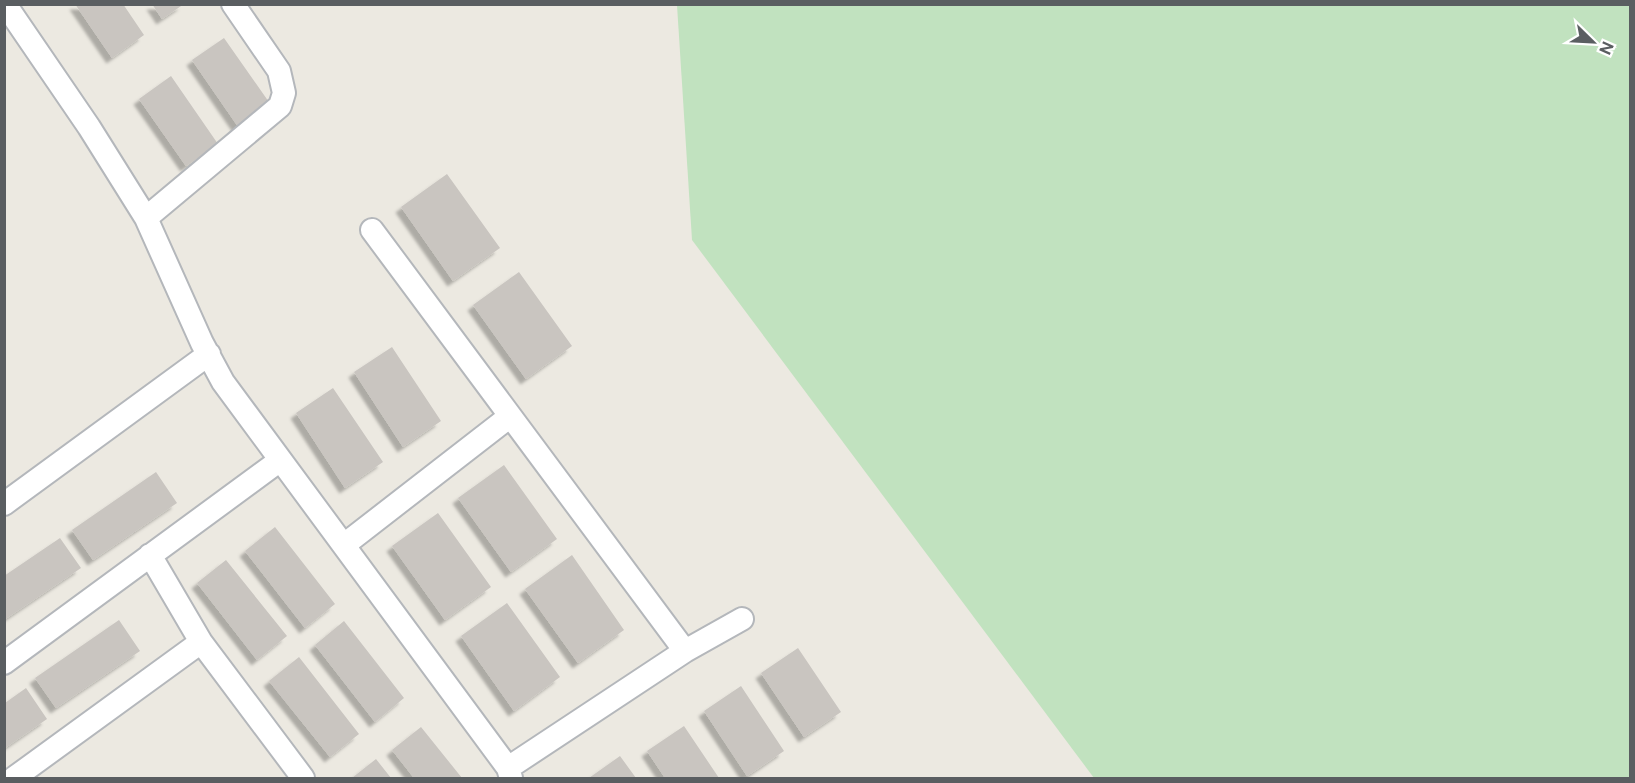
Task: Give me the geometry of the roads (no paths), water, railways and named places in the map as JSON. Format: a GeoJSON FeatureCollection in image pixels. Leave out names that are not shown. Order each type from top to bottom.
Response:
{"type":"FeatureCollection","features":[{"type":"Feature","properties":{"kind":"street"},"geometry":{"type":"LineString","coordinates":[[5,4],[89,127],[146,218],[223,382],[509,773],[685,651],[742,619]]}},
{"type":"Feature","properties":{"kind":"street"},"geometry":{"type":"LineString","coordinates":[[146,218],[280,106],[284,93],[279,71],[233,4]]}},
{"type":"Feature","properties":{"kind":"street"},"geometry":{"type":"LineString","coordinates":[[372,230],[685,651]]}},
{"type":"Feature","properties":{"kind":"street"},"geometry":{"type":"LineString","coordinates":[[4,504],[209,354]]}},
{"type":"Feature","properties":{"kind":"street"},"geometry":{"type":"LineString","coordinates":[[344,545],[509,417]]}},
{"type":"Feature","properties":{"kind":"street"},"geometry":{"type":"LineString","coordinates":[[4,663],[279,461]]}},
{"type":"Feature","properties":{"kind":"street"},"geometry":{"type":"LineString","coordinates":[[150,555],[201,642],[303,778]]}},
{"type":"Feature","properties":{"kind":"street"},"geometry":{"type":"LineString","coordinates":[[14,778],[201,642]]}}]}
